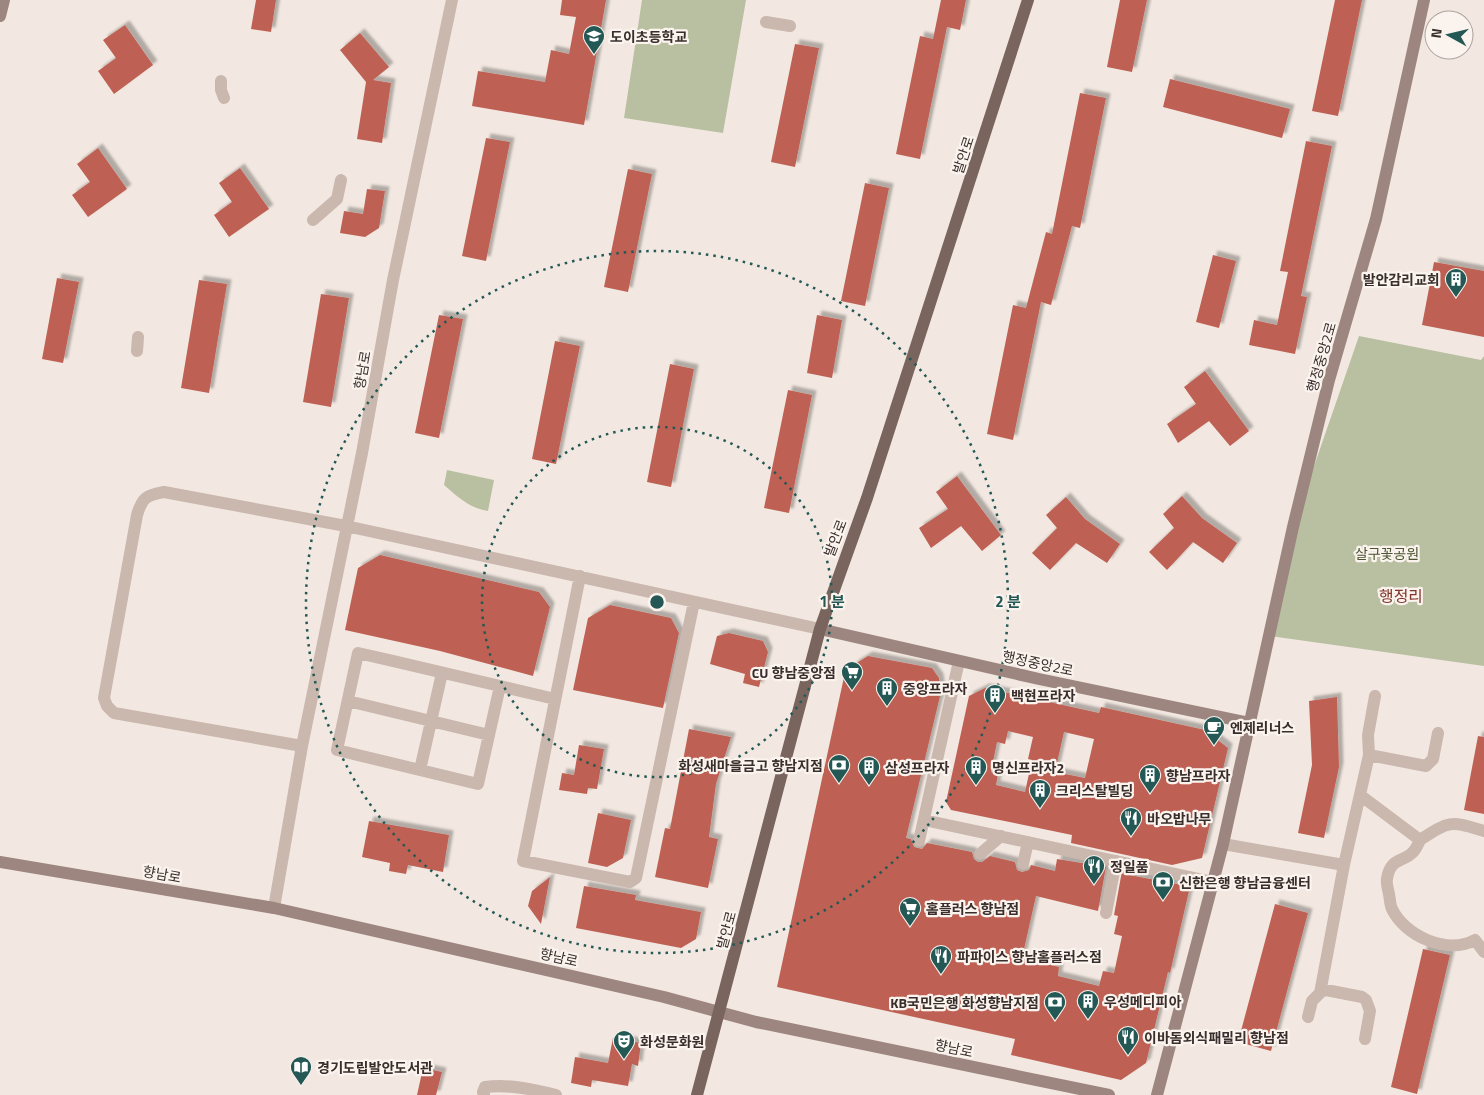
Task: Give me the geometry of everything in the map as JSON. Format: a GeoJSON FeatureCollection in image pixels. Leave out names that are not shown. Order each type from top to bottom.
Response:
{"type":"FeatureCollection","features":[{"type":"Feature","properties":{"kind":"main road","name":"발안로"},"geometry":{"type":"LineString","coordinates":[[697,1095],[820,629],[867,498],[1028,0]]}},
{"type":"Feature","properties":{"kind":"street"},"geometry":{"type":"LineString","coordinates":[[0,16],[4,0]]}},
{"type":"Feature","properties":{"kind":"street","name":"향남로"},"geometry":{"type":"LineString","coordinates":[[274,908],[302,746],[362,453],[393,280],[452,0]]}},
{"type":"Feature","properties":{"kind":"street","name":"행정중앙2로"},"geometry":{"type":"LineString","coordinates":[[1157,1095],[1223,844],[1329,380],[1376,219],[1424,0]]}},
{"type":"Feature","properties":{"kind":"street"},"geometry":{"type":"LineString","coordinates":[[766,22],[790,26]]}},
{"type":"Feature","properties":{"kind":"street"},"geometry":{"type":"LineString","coordinates":[[221,81],[221,90],[224,98]]}},
{"type":"Feature","properties":{"kind":"street"},"geometry":{"type":"LineString","coordinates":[[313,220],[338,199],[341,180]]}},
{"type":"Feature","properties":{"kind":"street"},"geometry":{"type":"LineString","coordinates":[[137,351],[138,337]]}},
{"type":"Feature","properties":{"kind":"street"},"geometry":{"type":"LineString","coordinates":[[302,746],[114,713],[107,706],[104,698],[136,515],[140,502],[150,494],[164,492],[346,526],[820,629]]}},
{"type":"Feature","properties":{"kind":"street"},"geometry":{"type":"LineString","coordinates":[[580,576],[523,862],[633,882],[638,874],[694,602]]}},
{"type":"Feature","properties":{"kind":"street","name":"행정중앙2로"},"geometry":{"type":"LineString","coordinates":[[820,629],[959,661],[1250,723]]}},
{"type":"Feature","properties":{"kind":"street"},"geometry":{"type":"LineString","coordinates":[[500,686],[478,784],[337,750],[358,653],[442,673],[500,686],[555,699]]}},
{"type":"Feature","properties":{"kind":"street"},"geometry":{"type":"LineString","coordinates":[[919,841],[938,758],[935,740],[959,661]]}},
{"type":"Feature","properties":{"kind":"street"},"geometry":{"type":"LineString","coordinates":[[420,770],[442,673]]}},
{"type":"Feature","properties":{"kind":"street"},"geometry":{"type":"LineString","coordinates":[[1308,1017],[1312,1002],[1321,989],[1344,865],[1369,755],[1368,736],[1375,696]]}},
{"type":"Feature","properties":{"kind":"street"},"geometry":{"type":"LineString","coordinates":[[348,701],[489,735]]}},
{"type":"Feature","properties":{"kind":"street"},"geometry":{"type":"LineString","coordinates":[[1369,755],[1426,766],[1433,759],[1438,733]]}},
{"type":"Feature","properties":{"kind":"street"},"geometry":{"type":"LineString","coordinates":[[925,755],[938,758]]}},
{"type":"Feature","properties":{"kind":"street"},"geometry":{"type":"LineString","coordinates":[[1360,795],[1420,840]]}},
{"type":"Feature","properties":{"kind":"street"},"geometry":{"type":"LineString","coordinates":[[924,820],[1028,842],[1122,866],[1213,882]]}},
{"type":"Feature","properties":{"kind":"street"},"geometry":{"type":"LineString","coordinates":[[1484,831],[1461,824],[1449,823],[1420,840],[1412,854],[1394,862],[1386,880],[1392,908],[1401,922],[1417,936],[1430,942],[1452,944],[1474,940],[1484,952]]}},
{"type":"Feature","properties":{"kind":"street"},"geometry":{"type":"LineString","coordinates":[[980,854],[1001,836]]}},
{"type":"Feature","properties":{"kind":"street"},"geometry":{"type":"LineString","coordinates":[[1023,864],[1028,842]]}},
{"type":"Feature","properties":{"kind":"street"},"geometry":{"type":"LineString","coordinates":[[1223,844],[1344,865]]}},
{"type":"Feature","properties":{"kind":"street","name":"향남로"},"geometry":{"type":"LineString","coordinates":[[0,862],[274,908],[664,997],[719,1012],[1109,1095]]}},
{"type":"Feature","properties":{"kind":"street"},"geometry":{"type":"LineString","coordinates":[[1106,913],[1122,866]]}},
{"type":"Feature","properties":{"kind":"street"},"geometry":{"type":"LineString","coordinates":[[1321,989],[1362,997],[1366,1000],[1370,1011],[1364,1039]]}},
{"type":"Feature","properties":{"kind":"street"},"geometry":{"type":"LineString","coordinates":[[484,1095],[483,1092],[486,1087],[496,1086],[521,1087],[556,1095]]}},
{"type":"Feature","properties":{"kind":"green space"},"geometry":{"type":"Polygon","coordinates":[[[642,0],[746,0],[723,133],[624,118],[642,0]]]}},
{"type":"Feature","properties":{"kind":"green space","name":"살구꽃공원"},"geometry":{"type":"Polygon","coordinates":[[[1359,336],[1481,360],[1484,356],[1484,666],[1270,636],[1293,527],[1359,336]]]}},
{"type":"Feature","properties":{"kind":"green space"},"geometry":{"type":"Polygon","coordinates":[[[447,470],[494,480],[488,511],[469,505],[444,485],[447,470]]]}},
{"type":"Feature","properties":{"kind":"building"},"geometry":{"type":"Polygon","coordinates":[[[256,0],[276,0],[271,32],[251,29],[256,0]]]}},
{"type":"Feature","properties":{"kind":"building"},"geometry":{"type":"Polygon","coordinates":[[[562,0],[606,0],[584,125],[472,106],[478,71],[545,82],[551,50],[569,54],[576,17],[560,15],[562,0]]]}},
{"type":"Feature","properties":{"kind":"building"},"geometry":{"type":"Polygon","coordinates":[[[941,0],[966,0],[960,30],[947,27],[920,159],[896,154],[920,36],[933,39],[941,0]]]}},
{"type":"Feature","properties":{"kind":"building"},"geometry":{"type":"Polygon","coordinates":[[[1120,0],[1147,0],[1132,72],[1107,67],[1120,0]]]}},
{"type":"Feature","properties":{"kind":"building"},"geometry":{"type":"Polygon","coordinates":[[[1335,0],[1362,0],[1338,116],[1312,111],[1335,0]]]}},
{"type":"Feature","properties":{"kind":"building"},"geometry":{"type":"Polygon","coordinates":[[[125,25],[153,65],[114,94],[98,71],[116,58],[103,40],[125,25]]]}},
{"type":"Feature","properties":{"kind":"building"},"geometry":{"type":"Polygon","coordinates":[[[360,33],[389,67],[373,80],[391,83],[382,143],[357,139],[366,82],[340,50],[360,33]]]}},
{"type":"Feature","properties":{"kind":"building"},"geometry":{"type":"Polygon","coordinates":[[[795,44],[819,48],[795,167],[771,162],[795,44]]]}},
{"type":"Feature","properties":{"kind":"building"},"geometry":{"type":"Polygon","coordinates":[[[1170,79],[1290,109],[1282,138],[1163,107],[1170,79]]]}},
{"type":"Feature","properties":{"kind":"building"},"geometry":{"type":"Polygon","coordinates":[[[1080,93],[1106,98],[1080,228],[1072,226],[1051,305],[1041,302],[1013,440],[987,434],[1013,305],[1026,308],[1046,232],[1052,234],[1080,93]]]}},
{"type":"Feature","properties":{"kind":"building"},"geometry":{"type":"Polygon","coordinates":[[[486,138],[510,142],[486,261],[462,256],[486,138]]]}},
{"type":"Feature","properties":{"kind":"building"},"geometry":{"type":"Polygon","coordinates":[[[1306,141],[1332,146],[1301,296],[1307,297],[1295,354],[1249,345],[1254,320],[1277,325],[1288,272],[1280,271],[1306,141]]]}},
{"type":"Feature","properties":{"kind":"building"},"geometry":{"type":"Polygon","coordinates":[[[98,148],[127,189],[88,217],[72,195],[90,182],[77,164],[98,148]]]}},
{"type":"Feature","properties":{"kind":"building"},"geometry":{"type":"Polygon","coordinates":[[[240,168],[269,209],[229,237],[214,215],[232,202],[219,183],[240,168]]]}},
{"type":"Feature","properties":{"kind":"building"},"geometry":{"type":"Polygon","coordinates":[[[628,169],[652,174],[628,292],[604,287],[628,169]]]}},
{"type":"Feature","properties":{"kind":"building"},"geometry":{"type":"Polygon","coordinates":[[[865,183],[889,188],[865,306],[841,301],[865,183]]]}},
{"type":"Feature","properties":{"kind":"building"},"geometry":{"type":"Polygon","coordinates":[[[367,189],[385,191],[379,228],[365,237],[340,233],[344,211],[363,214],[367,189]]]}},
{"type":"Feature","properties":{"kind":"building"},"geometry":{"type":"Polygon","coordinates":[[[1213,255],[1236,261],[1219,328],[1196,322],[1213,255]]]}},
{"type":"Feature","properties":{"kind":"building","name":"발안감리교회"},"geometry":{"type":"Polygon","coordinates":[[[1434,262],[1484,271],[1484,337],[1422,325],[1434,262]]]}},
{"type":"Feature","properties":{"kind":"building"},"geometry":{"type":"Polygon","coordinates":[[[57,278],[79,282],[63,363],[42,359],[57,278]]]}},
{"type":"Feature","properties":{"kind":"building"},"geometry":{"type":"Polygon","coordinates":[[[199,280],[227,284],[209,393],[181,388],[199,280]]]}},
{"type":"Feature","properties":{"kind":"building"},"geometry":{"type":"Polygon","coordinates":[[[321,294],[349,298],[331,407],[303,402],[321,294]]]}},
{"type":"Feature","properties":{"kind":"building"},"geometry":{"type":"Polygon","coordinates":[[[439,315],[463,319],[439,438],[415,433],[439,315]]]}},
{"type":"Feature","properties":{"kind":"building"},"geometry":{"type":"Polygon","coordinates":[[[817,315],[842,320],[832,378],[807,373],[817,315]]]}},
{"type":"Feature","properties":{"kind":"building"},"geometry":{"type":"Polygon","coordinates":[[[555,341],[580,346],[556,464],[532,459],[555,341]]]}},
{"type":"Feature","properties":{"kind":"building"},"geometry":{"type":"Polygon","coordinates":[[[670,364],[694,369],[671,487],[647,482],[670,364]]]}},
{"type":"Feature","properties":{"kind":"building"},"geometry":{"type":"Polygon","coordinates":[[[1205,371],[1249,431],[1230,446],[1209,421],[1178,443],[1167,424],[1196,404],[1184,387],[1205,371]]]}},
{"type":"Feature","properties":{"kind":"building"},"geometry":{"type":"Polygon","coordinates":[[[788,390],[812,395],[789,513],[764,508],[788,390]]]}},
{"type":"Feature","properties":{"kind":"building"},"geometry":{"type":"Polygon","coordinates":[[[957,476],[1001,535],[982,551],[961,526],[931,548],[919,528],[948,509],[936,492],[957,476]]]}},
{"type":"Feature","properties":{"kind":"building"},"geometry":{"type":"Polygon","coordinates":[[[1182,496],[1202,518],[1237,543],[1223,563],[1193,542],[1167,570],[1149,552],[1174,528],[1163,514],[1182,496]]]}},
{"type":"Feature","properties":{"kind":"building"},"geometry":{"type":"Polygon","coordinates":[[[1066,497],[1085,519],[1120,544],[1107,563],[1076,543],[1050,570],[1032,553],[1057,528],[1046,515],[1066,497]]]}},
{"type":"Feature","properties":{"kind":"building"},"geometry":{"type":"Polygon","coordinates":[[[380,555],[539,592],[550,607],[533,676],[440,651],[345,630],[358,568],[380,555]]]}},
{"type":"Feature","properties":{"kind":"building"},"geometry":{"type":"Polygon","coordinates":[[[610,605],[671,618],[679,633],[663,708],[573,690],[588,618],[610,605]]]}},
{"type":"Feature","properties":{"kind":"building"},"geometry":{"type":"Polygon","coordinates":[[[729,633],[763,641],[768,652],[759,687],[743,683],[745,674],[710,664],[717,636],[729,633]]]}},
{"type":"Feature","properties":{"kind":"building"},"geometry":{"type":"Polygon","coordinates":[[[868,656],[932,668],[939,678],[941,692],[906,838],[911,839],[914,847],[922,849],[927,843],[972,852],[974,859],[978,862],[982,862],[990,856],[1015,862],[1017,870],[1022,872],[1029,870],[1031,865],[1055,871],[1057,859],[1106,867],[1098,911],[1036,896],[1022,958],[1059,967],[1058,976],[1099,986],[1103,971],[1114,973],[1122,936],[1114,934],[1118,916],[1114,915],[1122,871],[1134,873],[1129,875],[1182,885],[1189,891],[1146,1063],[1121,1080],[1011,1055],[1015,1039],[777,987],[844,677],[855,664],[868,656]]]}},
{"type":"Feature","properties":{"kind":"building"},"geometry":{"type":"Polygon","coordinates":[[[985,688],[1099,713],[1101,707],[1205,730],[1228,748],[1202,858],[1172,865],[1071,843],[1072,835],[951,810],[946,802],[969,696],[985,688]],[[1008,731],[1005,744],[997,742],[991,772],[998,774],[996,785],[1025,792],[1032,760],[1028,759],[1033,737],[1008,731]],[[1064,732],[1055,772],[1085,778],[1094,739],[1064,732]]]}},
{"type":"Feature","properties":{"kind":"building"},"geometry":{"type":"Polygon","coordinates":[[[1337,697],[1339,767],[1324,838],[1298,833],[1312,765],[1309,701],[1337,697]]]}},
{"type":"Feature","properties":{"kind":"building"},"geometry":{"type":"Polygon","coordinates":[[[689,729],[731,737],[716,784],[709,837],[718,839],[708,888],[655,877],[665,828],[670,829],[689,729]]]}},
{"type":"Feature","properties":{"kind":"building"},"geometry":{"type":"Polygon","coordinates":[[[1478,736],[1484,737],[1484,814],[1464,810],[1478,736]]]}},
{"type":"Feature","properties":{"kind":"building"},"geometry":{"type":"Polygon","coordinates":[[[579,745],[604,749],[597,789],[588,788],[587,794],[559,790],[562,773],[574,775],[579,745]]]}},
{"type":"Feature","properties":{"kind":"building"},"geometry":{"type":"Polygon","coordinates":[[[598,813],[631,820],[623,858],[607,867],[588,863],[598,813]]]}},
{"type":"Feature","properties":{"kind":"building"},"geometry":{"type":"Polygon","coordinates":[[[369,821],[449,835],[443,872],[408,865],[406,874],[389,871],[390,863],[362,857],[369,821]]]}},
{"type":"Feature","properties":{"kind":"building"},"geometry":{"type":"Polygon","coordinates":[[[550,877],[541,924],[528,906],[532,891],[550,877]]]}},
{"type":"Feature","properties":{"kind":"building"},"geometry":{"type":"Polygon","coordinates":[[[584,886],[636,895],[635,900],[701,912],[696,939],[681,948],[576,928],[584,886]]]}},
{"type":"Feature","properties":{"kind":"building"},"geometry":{"type":"Polygon","coordinates":[[[1275,904],[1308,913],[1271,1051],[1238,1042],[1275,904]]]}},
{"type":"Feature","properties":{"kind":"building"},"geometry":{"type":"Polygon","coordinates":[[[1423,949],[1450,955],[1417,1094],[1391,1087],[1423,949]]]}},
{"type":"Feature","properties":{"kind":"building","name":"화성문화원"},"geometry":{"type":"Polygon","coordinates":[[[613,1038],[641,1043],[638,1066],[632,1064],[628,1086],[592,1080],[591,1087],[571,1083],[575,1057],[608,1063],[613,1038]]]}},
{"type":"Feature","properties":{"kind":"building"},"geometry":{"type":"Polygon","coordinates":[[[423,1068],[442,1072],[436,1095],[417,1095],[423,1068]]]}},
{"type":"Feature","properties":{"kind":"place","name":"도이초등학교"},"geometry":{"type":"Point","coordinates":[594,55]}},
{"type":"Feature","properties":{"kind":"place","name":"발안감리교회"},"geometry":{"type":"Point","coordinates":[1456,298]}},
{"type":"Feature","properties":{"kind":"place","name":"CU 향남중앙점"},"geometry":{"type":"Point","coordinates":[852,691]}},
{"type":"Feature","properties":{"kind":"place","name":"중앙프라자"},"geometry":{"type":"Point","coordinates":[887,707]}},
{"type":"Feature","properties":{"kind":"place","name":"백현프라자"},"geometry":{"type":"Point","coordinates":[995,714]}},
{"type":"Feature","properties":{"kind":"place","name":"엔제리너스"},"geometry":{"type":"Point","coordinates":[1214,746]}},
{"type":"Feature","properties":{"kind":"place","name":"화성새마을금고 향남지점"},"geometry":{"type":"Point","coordinates":[839,784]}},
{"type":"Feature","properties":{"kind":"place","name":"삼성프라자"},"geometry":{"type":"Point","coordinates":[869,786]}},
{"type":"Feature","properties":{"kind":"place","name":"명신프라자2"},"geometry":{"type":"Point","coordinates":[976,786]}},
{"type":"Feature","properties":{"kind":"place","name":"향남프라자"},"geometry":{"type":"Point","coordinates":[1150,794]}},
{"type":"Feature","properties":{"kind":"place","name":"크리스탈빌딩"},"geometry":{"type":"Point","coordinates":[1040,809]}},
{"type":"Feature","properties":{"kind":"place","name":"바오밥나무"},"geometry":{"type":"Point","coordinates":[1131,837]}},
{"type":"Feature","properties":{"kind":"place","name":"정일품"},"geometry":{"type":"Point","coordinates":[1094,885]}},
{"type":"Feature","properties":{"kind":"place","name":"신한은행 향남금융센터"},"geometry":{"type":"Point","coordinates":[1163,901]}},
{"type":"Feature","properties":{"kind":"place","name":"홈플러스 향남점"},"geometry":{"type":"Point","coordinates":[910,927]}},
{"type":"Feature","properties":{"kind":"place","name":"파파이스 향남홈플러스점"},"geometry":{"type":"Point","coordinates":[941,975]}},
{"type":"Feature","properties":{"kind":"place","name":"우성메디피아"},"geometry":{"type":"Point","coordinates":[1088,1020]}},
{"type":"Feature","properties":{"kind":"place","name":"KB국민은행 화성향남지점"},"geometry":{"type":"Point","coordinates":[1055,1021]}},
{"type":"Feature","properties":{"kind":"place","name":"이바돔외식패밀리 향남점"},"geometry":{"type":"Point","coordinates":[1128,1056]}},
{"type":"Feature","properties":{"kind":"place","name":"화성문화원"},"geometry":{"type":"Point","coordinates":[624,1060]}},
{"type":"Feature","properties":{"kind":"place","name":"경기도립발안도서관"},"geometry":{"type":"Point","coordinates":[301,1086]}},
{"type":"Feature","properties":{"kind":"district","name":"행정리"},"geometry":{"type":"Point","coordinates":[1401,596]}}]}
